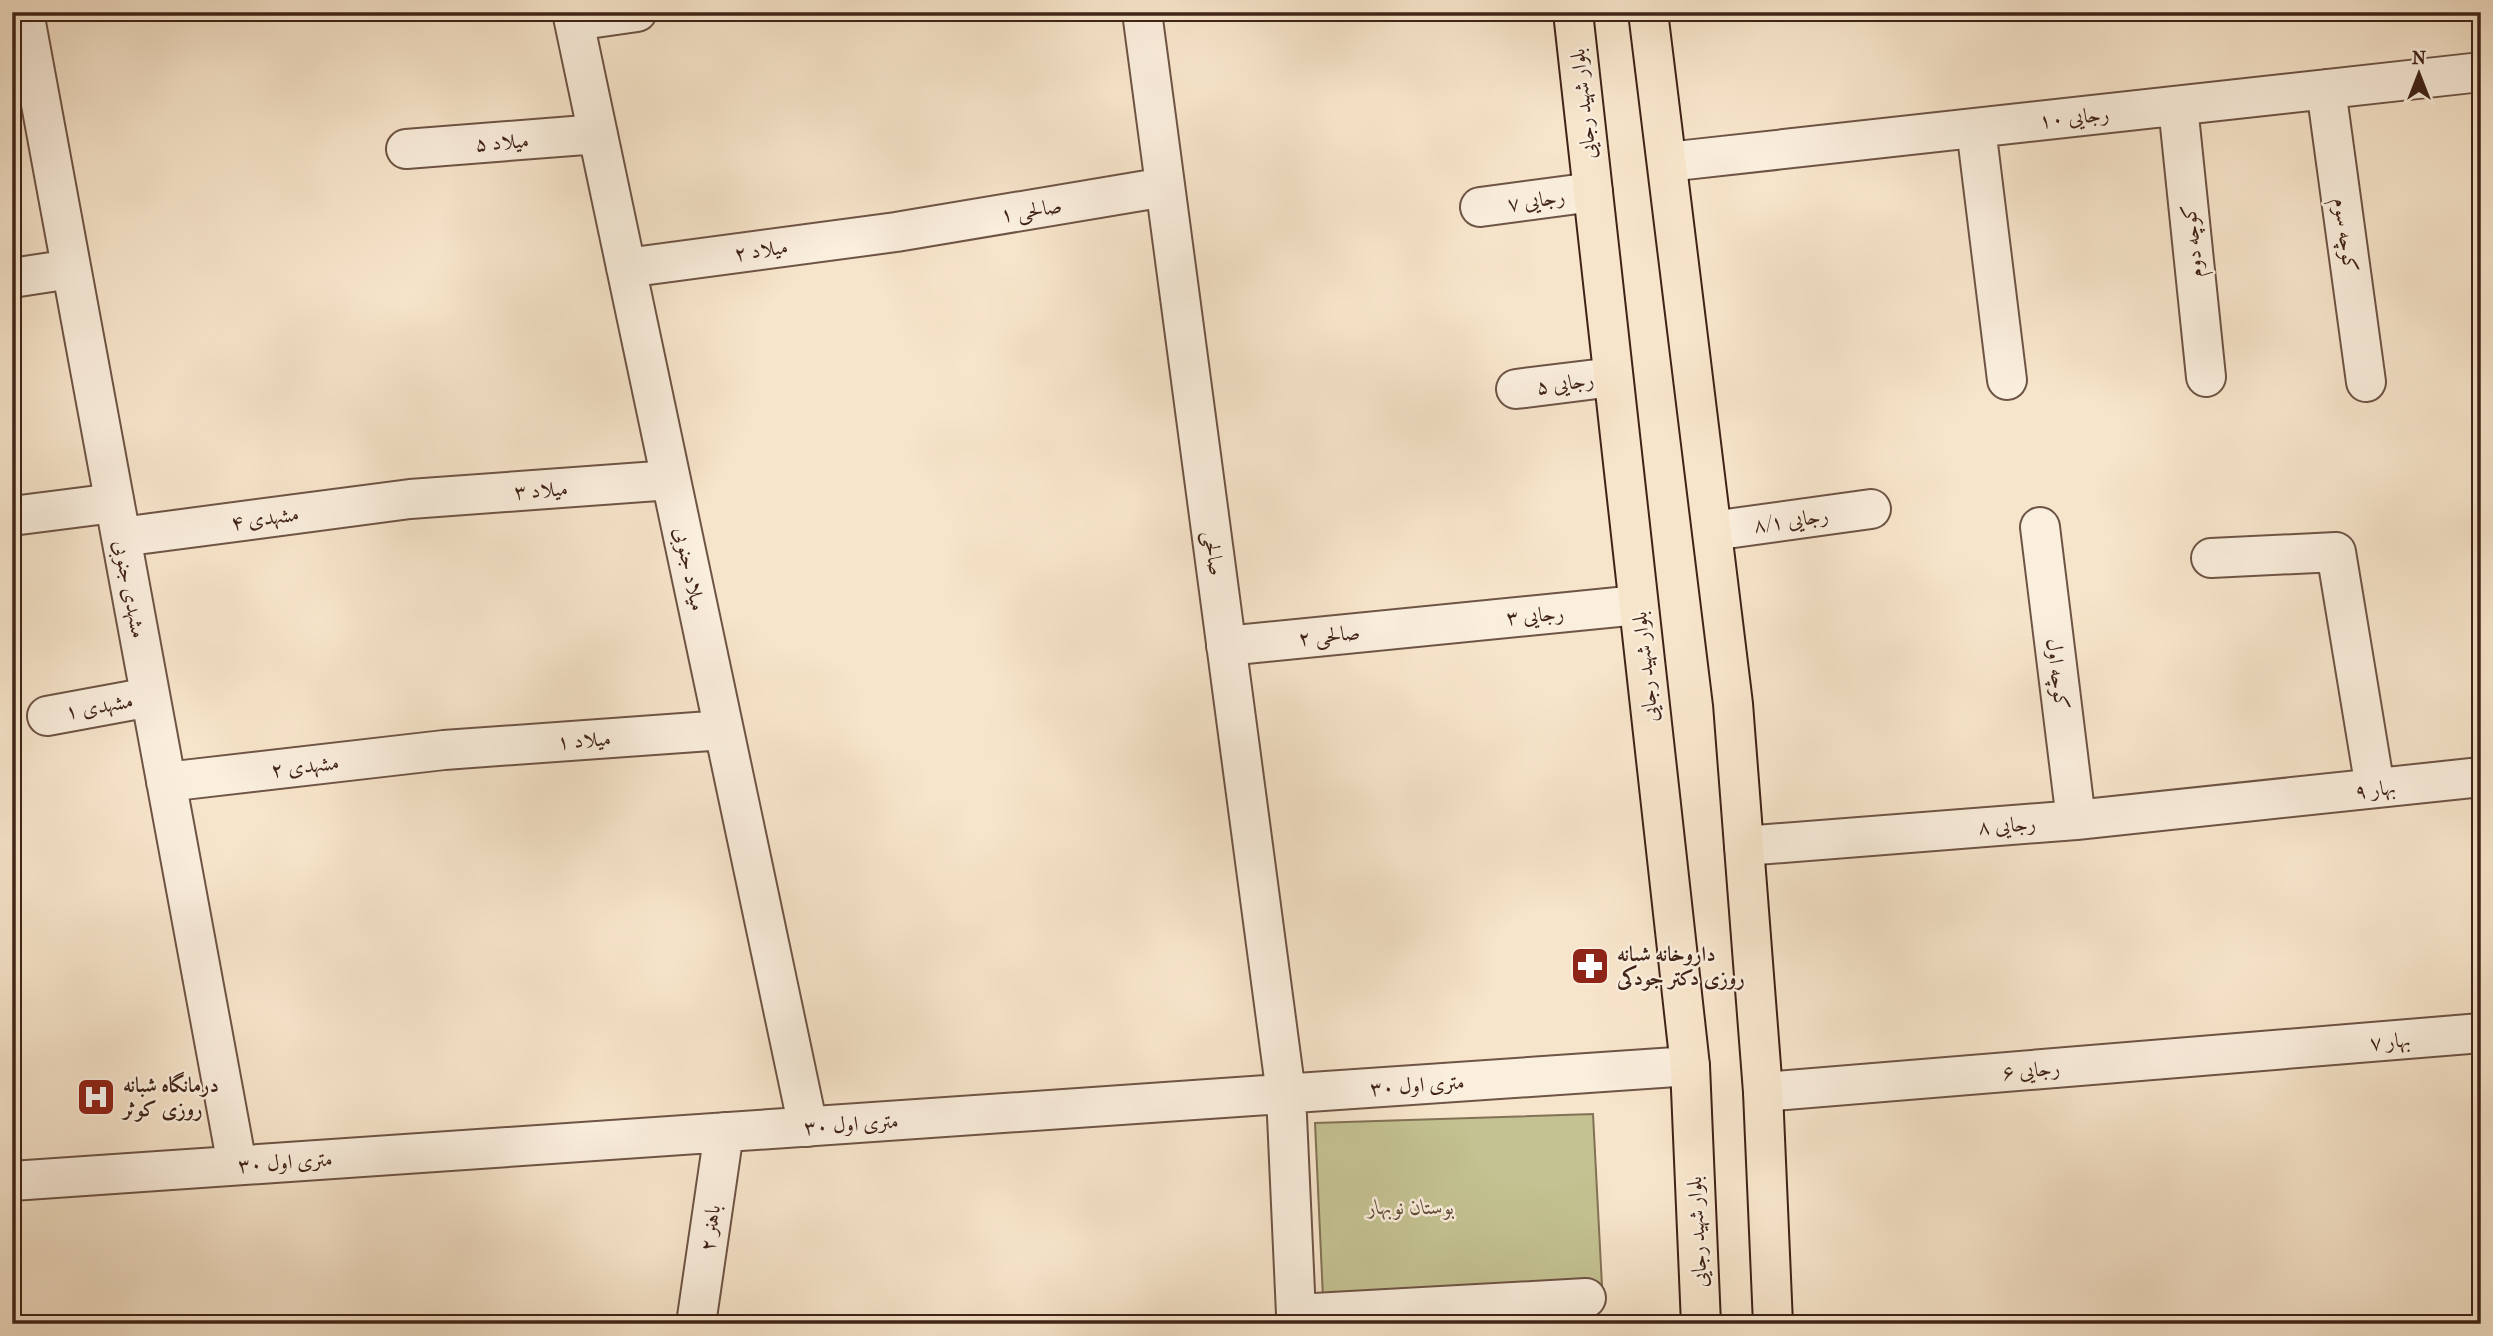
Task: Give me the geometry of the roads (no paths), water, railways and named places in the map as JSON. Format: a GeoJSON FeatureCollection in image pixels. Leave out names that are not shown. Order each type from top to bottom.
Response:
{"type":"FeatureCollection","features":[{"type":"Feature","properties":{"kind":"main road","name":"بلوار شهید رجایی"},"geometry":{"type":"LineString","coordinates":[[1573,12],[1689,1066],[1701,1324]]}},
{"type":"Feature","properties":{"kind":"main road"},"geometry":{"type":"LineString","coordinates":[[1648,12],[1733,704],[1763,1092],[1773,1324]]}},
{"type":"Feature","properties":{"kind":"street"},"geometry":{"type":"LineString","coordinates":[[573,17],[637,12]]}},
{"type":"Feature","properties":{"kind":"street","name":"صالحی"},"geometry":{"type":"LineString","coordinates":[[1142,12],[1286,1094],[1296,1314],[1586,1298]]}},
{"type":"Feature","properties":{"kind":"street","name":"میلاد جنوبی"},"geometry":{"type":"LineString","coordinates":[[573,17],[808,1127]]}},
{"type":"Feature","properties":{"kind":"street","name":"مشهدی جنوبی"},"geometry":{"type":"LineString","coordinates":[[22,36],[71,269],[237,1166]]}},
{"type":"Feature","properties":{"kind":"street","name":"رجایی ۱۰"},"geometry":{"type":"LineString","coordinates":[[1667,162],[2481,72]]}},
{"type":"Feature","properties":{"kind":"street","name":"کوچه سوم"},"geometry":{"type":"LineString","coordinates":[[2326,89],[2366,382]]}},
{"type":"Feature","properties":{"kind":"street","name":"کوچه دوم"},"geometry":{"type":"LineString","coordinates":[[2178,106],[2206,377]]}},
{"type":"Feature","properties":{"kind":"street"},"geometry":{"type":"LineString","coordinates":[[1976,128],[2007,380]]}},
{"type":"Feature","properties":{"kind":"street","name":"میلاد ۵"},"geometry":{"type":"LineString","coordinates":[[406,149],[598,134]]}},
{"type":"Feature","properties":{"kind":"street","name":"صالحی ۱"},"geometry":{"type":"LineString","coordinates":[[896,232],[1165,187]]}},
{"type":"Feature","properties":{"kind":"street","name":"رجایی ۷"},"geometry":{"type":"LineString","coordinates":[[1480,207],[1592,192]]}},
{"type":"Feature","properties":{"kind":"street","name":"میلاد ۲"},"geometry":{"type":"LineString","coordinates":[[626,268],[896,232]]}},
{"type":"Feature","properties":{"kind":"street"},"geometry":{"type":"LineString","coordinates":[[12,278],[71,269]]}},
{"type":"Feature","properties":{"kind":"street","name":"رجایی ۵"},"geometry":{"type":"LineString","coordinates":[[1516,389],[1613,377]]}},
{"type":"Feature","properties":{"kind":"street","name":"میلاد ۳"},"geometry":{"type":"LineString","coordinates":[[410,499],[671,481]]}},
{"type":"Feature","properties":{"kind":"street","name":"مشهدی ۴"},"geometry":{"type":"LineString","coordinates":[[12,516],[118,520],[410,499]]}},
{"type":"Feature","properties":{"kind":"street","name":"رجایی ۸/۱"},"geometry":{"type":"LineString","coordinates":[[1712,531],[1871,509]]}},
{"type":"Feature","properties":{"kind":"street","name":"کوچه اول"},"geometry":{"type":"LineString","coordinates":[[2040,527],[2076,820]]}},
{"type":"Feature","properties":{"kind":"street"},"geometry":{"type":"LineString","coordinates":[[2211,558],[2336,552],[2375,788]]}},
{"type":"Feature","properties":{"kind":"street","name":"رجایی ۳"},"geometry":{"type":"LineString","coordinates":[[1432,624],[1638,606]]}},
{"type":"Feature","properties":{"kind":"street","name":"صالحی ۲"},"geometry":{"type":"LineString","coordinates":[[1226,646],[1432,624]]}},
{"type":"Feature","properties":{"kind":"street","name":"مشهدی ۱"},"geometry":{"type":"LineString","coordinates":[[47,716],[150,696]]}},
{"type":"Feature","properties":{"kind":"street","name":"میلاد ۱"},"geometry":{"type":"LineString","coordinates":[[444,750],[724,730]]}},
{"type":"Feature","properties":{"kind":"street","name":"مشهدی ۲"},"geometry":{"type":"LineString","coordinates":[[166,782],[444,750]]}},
{"type":"Feature","properties":{"kind":"street","name":"بهار ۹"},"geometry":{"type":"LineString","coordinates":[[2269,802],[2481,777]]}},
{"type":"Feature","properties":{"kind":"street","name":"رجایی ۸"},"geometry":{"type":"LineString","coordinates":[[1744,846],[2269,802]]}},
{"type":"Feature","properties":{"kind":"street","name":"بهار ۷"},"geometry":{"type":"LineString","coordinates":[[2299,1048],[2481,1033]]}},
{"type":"Feature","properties":{"kind":"street","name":"رجایی ۶"},"geometry":{"type":"LineString","coordinates":[[1763,1092],[2299,1048]]}},
{"type":"Feature","properties":{"kind":"street","name":"۳۰ متری اول"},"geometry":{"type":"LineString","coordinates":[[12,1181],[1689,1066]]}},
{"type":"Feature","properties":{"kind":"street","name":"باهنر ۲"},"geometry":{"type":"LineString","coordinates":[[696,1324],[724,1132]]}},
{"type":"Feature","properties":{"kind":"place","name":"داروخانه شبانه روزی دکتر جودکی"},"geometry":{"type":"Point","coordinates":[1590,966]}},
{"type":"Feature","properties":{"kind":"place","name":"درمانگاه شبانه روزی کوثر"},"geometry":{"type":"Point","coordinates":[96,1097]}},
{"type":"Feature","properties":{"kind":"park label","name":"بوستان نوبهار"},"geometry":{"type":"Point","coordinates":[1411,1207]}}]}
